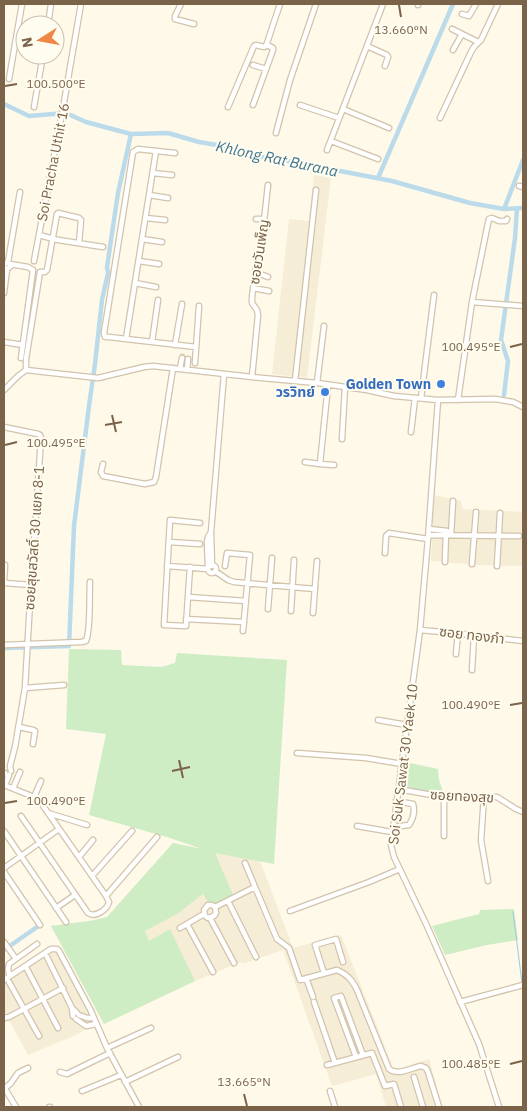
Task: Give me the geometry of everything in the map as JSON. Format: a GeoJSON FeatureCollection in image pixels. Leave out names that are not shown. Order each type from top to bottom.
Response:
{"type":"FeatureCollection","features":[{"type":"Feature","properties":{"kind":"street"},"geometry":{"type":"LineString","coordinates":[[10,79],[22,4]]}},
{"type":"Feature","properties":{"kind":"street","name":"Soi Pracha Uthit 16"},"geometry":{"type":"LineString","coordinates":[[34,261],[81,4]]}},
{"type":"Feature","properties":{"kind":"street"},"geometry":{"type":"LineString","coordinates":[[181,4],[175,19],[194,24]]}},
{"type":"Feature","properties":{"kind":"street"},"geometry":{"type":"LineString","coordinates":[[267,45],[280,4]]}},
{"type":"Feature","properties":{"kind":"street"},"geometry":{"type":"LineString","coordinates":[[276,133],[290,80],[316,4]]}},
{"type":"Feature","properties":{"kind":"street"},"geometry":{"type":"LineString","coordinates":[[327,150],[383,4]]}},
{"type":"Feature","properties":{"kind":"street"},"geometry":{"type":"LineString","coordinates":[[462,14],[469,16],[476,4]]}},
{"type":"Feature","properties":{"kind":"street"},"geometry":{"type":"LineString","coordinates":[[440,118],[471,52],[480,40],[498,4]]}},
{"type":"Feature","properties":{"kind":"street"},"geometry":{"type":"LineString","coordinates":[[452,29],[478,42]]}},
{"type":"Feature","properties":{"kind":"street"},"geometry":{"type":"LineString","coordinates":[[453,50],[462,34]]}},
{"type":"Feature","properties":{"kind":"street"},"geometry":{"type":"LineString","coordinates":[[228,107],[254,46],[264,47],[267,45],[274,50],[253,105]]}},
{"type":"Feature","properties":{"kind":"street"},"geometry":{"type":"LineString","coordinates":[[367,46],[387,55],[385,66]]}},
{"type":"Feature","properties":{"kind":"street"},"geometry":{"type":"LineString","coordinates":[[34,107],[41,65]]}},
{"type":"Feature","properties":{"kind":"street"},"geometry":{"type":"LineString","coordinates":[[253,65],[266,70]]}},
{"type":"Feature","properties":{"kind":"street"},"geometry":{"type":"LineString","coordinates":[[300,104],[339,118]]}},
{"type":"Feature","properties":{"kind":"street"},"geometry":{"type":"LineString","coordinates":[[343,109],[389,128]]}},
{"type":"Feature","properties":{"kind":"street"},"geometry":{"type":"LineString","coordinates":[[331,141],[378,159]]}},
{"type":"Feature","properties":{"kind":"street"},"geometry":{"type":"LineString","coordinates":[[175,153],[138,149],[133,152],[104,333],[105,336],[196,347]]}},
{"type":"Feature","properties":{"kind":"street"},"geometry":{"type":"LineString","coordinates":[[126,339],[156,151]]}},
{"type":"Feature","properties":{"kind":"street"},"geometry":{"type":"LineString","coordinates":[[153,173],[172,175]]}},
{"type":"Feature","properties":{"kind":"street","name":"ซอยวันเพ็ญ"},"geometry":{"type":"LineString","coordinates":[[252,377],[258,315],[252,302],[253,288],[261,248],[268,185]]}},
{"type":"Feature","properties":{"kind":"street"},"geometry":{"type":"LineString","coordinates":[[295,381],[316,190]]}},
{"type":"Feature","properties":{"kind":"street"},"geometry":{"type":"LineString","coordinates":[[4,293],[20,192]]}},
{"type":"Feature","properties":{"kind":"street"},"geometry":{"type":"LineString","coordinates":[[149,195],[168,198]]}},
{"type":"Feature","properties":{"kind":"street"},"geometry":{"type":"LineString","coordinates":[[26,370],[25,365],[33,307],[40,272],[47,270],[56,214],[60,213],[80,218],[79,243]]}},
{"type":"Feature","properties":{"kind":"street"},"geometry":{"type":"LineString","coordinates":[[146,218],[165,220]]}},
{"type":"Feature","properties":{"kind":"street"},"geometry":{"type":"LineString","coordinates":[[256,219],[264,218]]}},
{"type":"Feature","properties":{"kind":"street"},"geometry":{"type":"LineString","coordinates":[[458,400],[472,302],[489,219],[492,218],[503,222],[506,219]]}},
{"type":"Feature","properties":{"kind":"street"},"geometry":{"type":"LineString","coordinates":[[39,235],[103,247]]}},
{"type":"Feature","properties":{"kind":"street"},"geometry":{"type":"LineString","coordinates":[[142,239],[162,242]]}},
{"type":"Feature","properties":{"kind":"street"},"geometry":{"type":"LineString","coordinates":[[139,261],[159,264]]}},
{"type":"Feature","properties":{"kind":"street"},"geometry":{"type":"LineString","coordinates":[[7,265],[28,266],[33,270],[21,358]]}},
{"type":"Feature","properties":{"kind":"street"},"geometry":{"type":"LineString","coordinates":[[255,274],[268,277]]}},
{"type":"Feature","properties":{"kind":"street"},"geometry":{"type":"LineString","coordinates":[[135,283],[156,287]]}},
{"type":"Feature","properties":{"kind":"street"},"geometry":{"type":"LineString","coordinates":[[253,288],[269,291]]}},
{"type":"Feature","properties":{"kind":"street"},"geometry":{"type":"LineString","coordinates":[[412,432],[434,295]]}},
{"type":"Feature","properties":{"kind":"street"},"geometry":{"type":"LineString","coordinates":[[152,342],[158,300]]}},
{"type":"Feature","properties":{"kind":"street"},"geometry":{"type":"LineString","coordinates":[[472,302],[523,306]]}},
{"type":"Feature","properties":{"kind":"street"},"geometry":{"type":"LineString","coordinates":[[175,345],[182,304]]}},
{"type":"Feature","properties":{"kind":"street"},"geometry":{"type":"LineString","coordinates":[[195,363],[199,306]]}},
{"type":"Feature","properties":{"kind":"street"},"geometry":{"type":"LineString","coordinates":[[317,383],[324,326]]}},
{"type":"Feature","properties":{"kind":"street"},"geometry":{"type":"LineString","coordinates":[[4,342],[23,345]]}},
{"type":"Feature","properties":{"kind":"street"},"geometry":{"type":"LineString","coordinates":[[183,352],[184,346]]}},
{"type":"Feature","properties":{"kind":"street"},"geometry":{"type":"LineString","coordinates":[[189,353],[190,346]]}},
{"type":"Feature","properties":{"kind":"street"},"geometry":{"type":"LineString","coordinates":[[180,369],[182,358]]}},
{"type":"Feature","properties":{"kind":"street"},"geometry":{"type":"LineString","coordinates":[[187,370],[188,359]]}},
{"type":"Feature","properties":{"kind":"street"},"geometry":{"type":"LineString","coordinates":[[4,390],[26,370],[98,378],[149,366],[317,383],[394,396],[438,400],[495,399],[523,406]]}},
{"type":"Feature","properties":{"kind":"street"},"geometry":{"type":"LineString","coordinates":[[104,464],[101,472],[103,476],[145,484],[154,482],[173,368]]}},
{"type":"Feature","properties":{"kind":"street"},"geometry":{"type":"LineString","coordinates":[[224,374],[211,532],[207,542],[210,567],[208,572],[215,571],[230,581],[315,589]]}},
{"type":"Feature","properties":{"kind":"street"},"geometry":{"type":"LineString","coordinates":[[320,464],[328,385]]}},
{"type":"Feature","properties":{"kind":"street"},"geometry":{"type":"LineString","coordinates":[[342,439],[345,387]]}},
{"type":"Feature","properties":{"kind":"street","name":"Soi Suk Sawat 30 Yaek 10"},"geometry":{"type":"LineString","coordinates":[[438,400],[420,630],[391,839],[392,850],[479,1044],[499,1107]]}},
{"type":"Feature","properties":{"kind":"street","name":"ซอยสุขสวัสดิ์ 30 แยก 8-1"},"geometry":{"type":"LineString","coordinates":[[4,427],[38,434],[41,438],[25,688],[19,728],[4,785]]}},
{"type":"Feature","properties":{"kind":"street"},"geometry":{"type":"LineString","coordinates":[[306,462],[334,466]]}},
{"type":"Feature","properties":{"kind":"street"},"geometry":{"type":"LineString","coordinates":[[445,562],[453,501]]}},
{"type":"Feature","properties":{"kind":"street"},"geometry":{"type":"LineString","coordinates":[[472,564],[476,512]]}},
{"type":"Feature","properties":{"kind":"street"},"geometry":{"type":"LineString","coordinates":[[497,566],[500,513]]}},
{"type":"Feature","properties":{"kind":"street"},"geometry":{"type":"LineString","coordinates":[[190,567],[186,626],[164,625],[170,520],[200,523]]}},
{"type":"Feature","properties":{"kind":"street"},"geometry":{"type":"LineString","coordinates":[[385,553],[386,536],[389,533],[519,536]]}},
{"type":"Feature","properties":{"kind":"street"},"geometry":{"type":"LineString","coordinates":[[169,542],[200,544]]}},
{"type":"Feature","properties":{"kind":"street"},"geometry":{"type":"LineString","coordinates":[[225,566],[227,553],[250,555],[243,631]]}},
{"type":"Feature","properties":{"kind":"street"},"geometry":{"type":"LineString","coordinates":[[268,609],[272,558]]}},
{"type":"Feature","properties":{"kind":"street"},"geometry":{"type":"LineString","coordinates":[[291,611],[294,560]]}},
{"type":"Feature","properties":{"kind":"street"},"geometry":{"type":"LineString","coordinates":[[313,614],[317,561]]}},
{"type":"Feature","properties":{"kind":"street"},"geometry":{"type":"LineString","coordinates":[[5,565],[4,580],[6,583],[31,585]]}},
{"type":"Feature","properties":{"kind":"street"},"geometry":{"type":"LineString","coordinates":[[167,566],[210,567]]}},
{"type":"Feature","properties":{"kind":"street"},"geometry":{"type":"LineString","coordinates":[[4,645],[27,647],[64,642],[83,642],[87,640],[90,582]]}},
{"type":"Feature","properties":{"kind":"street"},"geometry":{"type":"LineString","coordinates":[[188,597],[246,601]]}},
{"type":"Feature","properties":{"kind":"street"},"geometry":{"type":"LineString","coordinates":[[186,619],[244,622]]}},
{"type":"Feature","properties":{"kind":"street","name":"ซอย ทองภํา"},"geometry":{"type":"LineString","coordinates":[[420,630],[523,641]]}},
{"type":"Feature","properties":{"kind":"street"},"geometry":{"type":"LineString","coordinates":[[456,654],[458,633]]}},
{"type":"Feature","properties":{"kind":"street"},"geometry":{"type":"LineString","coordinates":[[472,670],[474,635]]}},
{"type":"Feature","properties":{"kind":"street"},"geometry":{"type":"LineString","coordinates":[[25,688],[64,685]]}},
{"type":"Feature","properties":{"kind":"street"},"geometry":{"type":"LineString","coordinates":[[378,720],[407,725]]}},
{"type":"Feature","properties":{"kind":"street"},"geometry":{"type":"LineString","coordinates":[[19,728],[35,732],[33,744]]}},
{"type":"Feature","properties":{"kind":"street"},"geometry":{"type":"LineString","coordinates":[[297,753],[366,758],[402,764]]}},
{"type":"Feature","properties":{"kind":"street"},"geometry":{"type":"LineString","coordinates":[[13,788],[20,772]]}},
{"type":"Feature","properties":{"kind":"street"},"geometry":{"type":"LineString","coordinates":[[34,797],[41,781]]}},
{"type":"Feature","properties":{"kind":"street"},"geometry":{"type":"LineString","coordinates":[[4,785],[39,800],[106,896],[109,902],[108,907],[93,916],[88,913],[21,816]]}},
{"type":"Feature","properties":{"kind":"street","name":"ซอยทองสุข"},"geometry":{"type":"LineString","coordinates":[[398,789],[421,794],[498,797],[523,812]]}},
{"type":"Feature","properties":{"kind":"street"},"geometry":{"type":"LineString","coordinates":[[444,795],[444,836]]}},
{"type":"Feature","properties":{"kind":"street"},"geometry":{"type":"LineString","coordinates":[[484,796],[481,840],[488,882]]}},
{"type":"Feature","properties":{"kind":"street"},"geometry":{"type":"LineString","coordinates":[[357,826],[392,829],[409,825],[413,816],[413,804],[396,801]]}},
{"type":"Feature","properties":{"kind":"street"},"geometry":{"type":"LineString","coordinates":[[48,813],[87,825]]}},
{"type":"Feature","properties":{"kind":"street"},"geometry":{"type":"LineString","coordinates":[[4,868],[59,829]]}},
{"type":"Feature","properties":{"kind":"street"},"geometry":{"type":"LineString","coordinates":[[4,831],[66,922]]}},
{"type":"Feature","properties":{"kind":"street"},"geometry":{"type":"LineString","coordinates":[[92,876],[132,831]]}},
{"type":"Feature","properties":{"kind":"street"},"geometry":{"type":"LineString","coordinates":[[106,896],[156,837]]}},
{"type":"Feature","properties":{"kind":"street"},"geometry":{"type":"LineString","coordinates":[[79,857],[93,840]]}},
{"type":"Feature","properties":{"kind":"street"},"geometry":{"type":"LineString","coordinates":[[244,863],[277,938],[289,948],[300,980],[338,970],[352,980],[388,1069],[393,1072],[400,1072],[421,1066],[426,1068],[439,1107]]}},
{"type":"Feature","properties":{"kind":"street"},"geometry":{"type":"LineString","coordinates":[[290,911],[369,882],[400,868]]}},
{"type":"Feature","properties":{"kind":"street"},"geometry":{"type":"LineString","coordinates":[[4,872],[40,925]]}},
{"type":"Feature","properties":{"kind":"street"},"geometry":{"type":"LineString","coordinates":[[204,914],[206,906],[215,907],[255,887]]}},
{"type":"Feature","properties":{"kind":"street"},"geometry":{"type":"LineString","coordinates":[[56,908],[75,895]]}},
{"type":"Feature","properties":{"kind":"street"},"geometry":{"type":"LineString","coordinates":[[228,901],[256,957]]}},
{"type":"Feature","properties":{"kind":"street"},"geometry":{"type":"LineString","coordinates":[[210,918],[216,913],[215,907]]}},
{"type":"Feature","properties":{"kind":"street"},"geometry":{"type":"LineString","coordinates":[[204,914],[210,918],[234,963]]}},
{"type":"Feature","properties":{"kind":"street"},"geometry":{"type":"LineString","coordinates":[[180,928],[204,914]]}},
{"type":"Feature","properties":{"kind":"street"},"geometry":{"type":"LineString","coordinates":[[187,924],[212,972]]}},
{"type":"Feature","properties":{"kind":"street"},"geometry":{"type":"LineString","coordinates":[[324,973],[315,946],[336,939],[343,962]]}},
{"type":"Feature","properties":{"kind":"street"},"geometry":{"type":"LineString","coordinates":[[4,943],[16,959]]}},
{"type":"Feature","properties":{"kind":"street"},"geometry":{"type":"LineString","coordinates":[[37,944],[9,964],[8,980],[39,1036]]}},
{"type":"Feature","properties":{"kind":"street"},"geometry":{"type":"LineString","coordinates":[[8,980],[51,949],[57,949],[67,965],[110,1054],[139,1107]]}},
{"type":"Feature","properties":{"kind":"street"},"geometry":{"type":"LineString","coordinates":[[47,957],[78,1017],[86,1026],[96,1024]]}},
{"type":"Feature","properties":{"kind":"street"},"geometry":{"type":"LineString","coordinates":[[27,970],[58,1028]]}},
{"type":"Feature","properties":{"kind":"street"},"geometry":{"type":"LineString","coordinates":[[306,978],[335,1063]]}},
{"type":"Feature","properties":{"kind":"street"},"geometry":{"type":"LineString","coordinates":[[460,1002],[523,985]]}},
{"type":"Feature","properties":{"kind":"street"},"geometry":{"type":"LineString","coordinates":[[4,1018],[63,988]]}},
{"type":"Feature","properties":{"kind":"street"},"geometry":{"type":"LineString","coordinates":[[356,1057],[334,998],[341,996],[363,1055]]}},
{"type":"Feature","properties":{"kind":"street"},"geometry":{"type":"LineString","coordinates":[[78,1017],[94,1018]]}},
{"type":"Feature","properties":{"kind":"street"},"geometry":{"type":"LineString","coordinates":[[107,1048],[150,1028]]}},
{"type":"Feature","properties":{"kind":"street"},"geometry":{"type":"LineString","coordinates":[[327,1065],[372,1053],[385,1086],[394,1084],[401,1107]]}},
{"type":"Feature","properties":{"kind":"street"},"geometry":{"type":"LineString","coordinates":[[60,1072],[71,1072],[110,1054]]}},
{"type":"Feature","properties":{"kind":"street"},"geometry":{"type":"LineString","coordinates":[[125,1082],[178,1057]]}},
{"type":"Feature","properties":{"kind":"street"},"geometry":{"type":"LineString","coordinates":[[16,1107],[4,1087],[11,1083],[18,1073],[28,1068]]}},
{"type":"Feature","properties":{"kind":"street"},"geometry":{"type":"LineString","coordinates":[[82,1091],[121,1075]]}},
{"type":"Feature","properties":{"kind":"street"},"geometry":{"type":"LineString","coordinates":[[414,1077],[423,1107]]}},
{"type":"Feature","properties":{"kind":"street"},"geometry":{"type":"LineString","coordinates":[[330,1091],[335,1107]]}},
{"type":"Feature","properties":{"kind":"shaded area"},"geometry":{"type":"Polygon","coordinates":[[[314,175],[331,178],[307,378],[272,374],[289,219],[309,221],[314,175]]]}},
{"type":"Feature","properties":{"kind":"shaded area"},"geometry":{"type":"Polygon","coordinates":[[[434,495],[461,501],[463,509],[523,512],[523,566],[431,561],[434,495]]]}},
{"type":"Feature","properties":{"kind":"shaded area"},"geometry":{"type":"Polygon","coordinates":[[[173,843],[260,861],[293,948],[341,935],[394,1070],[429,1059],[443,1107],[386,1107],[376,1074],[332,1086],[283,950],[242,964],[241,962],[195,981],[104,1024],[51,926],[107,917],[173,843]]]}},
{"type":"Feature","properties":{"kind":"shaded area"},"geometry":{"type":"Polygon","coordinates":[[[57,949],[94,1024],[76,1035],[28,1055],[9,1020],[4,1023],[4,982],[57,949]]]}},
{"type":"Feature","properties":{"kind":"green space"},"geometry":{"type":"Polygon","coordinates":[[[69,649],[121,650],[122,665],[161,667],[175,663],[177,653],[287,660],[274,864],[215,853],[234,897],[215,906],[209,904],[203,894],[177,914],[145,931],[149,941],[170,929],[195,981],[104,1024],[51,926],[107,917],[173,843],[202,849],[89,815],[106,734],[66,729],[69,649]]]}},
{"type":"Feature","properties":{"kind":"green space"},"geometry":{"type":"Polygon","coordinates":[[[405,762],[438,769],[443,791],[428,792],[403,786],[405,762]]]}},
{"type":"Feature","properties":{"kind":"green space"},"geometry":{"type":"Polygon","coordinates":[[[514,909],[518,940],[445,955],[432,926],[479,914],[480,910],[514,909]]]}},
{"type":"Feature","properties":{"kind":"waterway"},"geometry":{"type":"LineString","coordinates":[[378,178],[453,4]]}},
{"type":"Feature","properties":{"kind":"waterway","name":"Khlong Rat Burana"},"geometry":{"type":"LineString","coordinates":[[4,104],[29,116],[66,113],[86,122],[131,134],[168,133],[199,142],[223,146],[245,155],[278,159],[392,181],[470,203],[504,209],[523,208]]}},
{"type":"Feature","properties":{"kind":"waterway"},"geometry":{"type":"LineString","coordinates":[[4,648],[69,646],[74,526],[102,300],[108,273],[107,267],[118,193],[131,134]]}},
{"type":"Feature","properties":{"kind":"waterway"},"geometry":{"type":"LineString","coordinates":[[504,209],[523,160]]}},
{"type":"Feature","properties":{"kind":"waterway"},"geometry":{"type":"LineString","coordinates":[[504,395],[508,361],[501,340],[515,238],[517,208]]}},
{"type":"Feature","properties":{"kind":"waterway"},"geometry":{"type":"LineString","coordinates":[[513,912],[522,983]]}},
{"type":"Feature","properties":{"kind":"waterway"},"geometry":{"type":"LineString","coordinates":[[4,950],[37,927]]}},
{"type":"Feature","properties":{"kind":"waterway"},"geometry":{"type":"LineString","coordinates":[[523,987],[523,992]]}},
{"type":"Feature","properties":{"kind":"tunnel"},"geometry":{"type":"LineString","coordinates":[[182,358],[183,352]]}},
{"type":"Feature","properties":{"kind":"place","name":"Golden Town"},"geometry":{"type":"Point","coordinates":[441,384]}},
{"type":"Feature","properties":{"kind":"place","name":"วรวิทย์"},"geometry":{"type":"Point","coordinates":[325,392]}}]}
